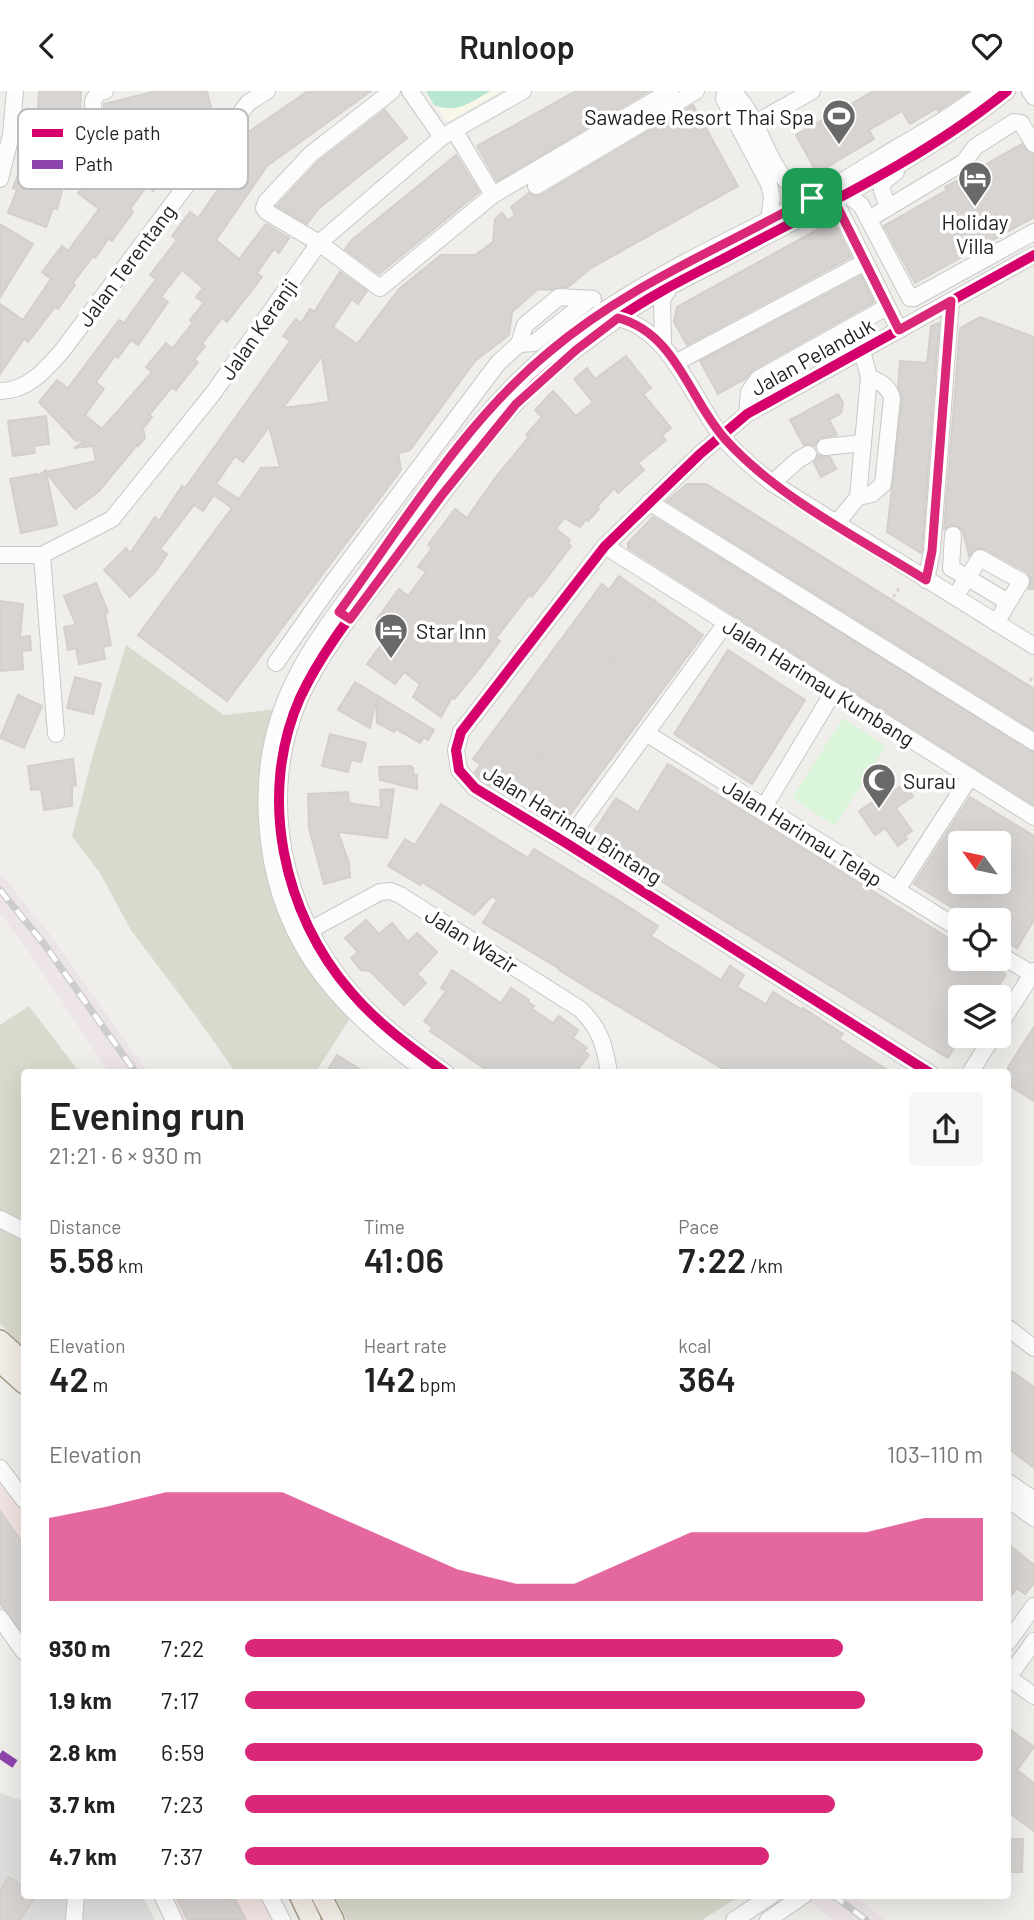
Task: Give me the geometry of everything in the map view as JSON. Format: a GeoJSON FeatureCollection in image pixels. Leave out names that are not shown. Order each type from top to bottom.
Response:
{"type":"FeatureCollection","features":[{"type":"Feature","properties":{"kind":"main road"},"geometry":{"type":"LineString","coordinates":[[0,1340],[21,1359]]}},
{"type":"Feature","properties":{"kind":"main road"},"geometry":{"type":"LineString","coordinates":[[0,1362],[21,1381]]}},
{"type":"Feature","properties":{"kind":"main road"},"geometry":{"type":"LineString","coordinates":[[301,1899],[311,1920]]}},
{"type":"Feature","properties":{"kind":"main road"},"geometry":{"type":"LineString","coordinates":[[323,1899],[334,1920]]}},
{"type":"Feature","properties":{"kind":"street"},"geometry":{"type":"LineString","coordinates":[[0,179],[11,135],[15,91]]}},
{"type":"Feature","properties":{"kind":"street"},"geometry":{"type":"LineString","coordinates":[[93,109],[93,101],[98,93],[105,91]]}},
{"type":"Feature","properties":{"kind":"street"},"geometry":{"type":"LineString","coordinates":[[392,91],[311,153],[266,202],[264,208],[319,243],[380,288],[494,195],[670,91]]}},
{"type":"Feature","properties":{"kind":"street"},"geometry":{"type":"LineString","coordinates":[[410,91],[448,134],[494,195]]}},
{"type":"Feature","properties":{"kind":"street","name":"Jalan Keranji"},"geometry":{"type":"LineString","coordinates":[[0,555],[42,555],[112,519],[214,392],[319,243],[448,134],[523,91]]}},
{"type":"Feature","properties":{"kind":"street"},"geometry":{"type":"LineString","coordinates":[[536,186],[696,91]]}},
{"type":"Feature","properties":{"kind":"street"},"geometry":{"type":"LineString","coordinates":[[725,91],[724,99],[769,184],[772,197],[769,219]]}},
{"type":"Feature","properties":{"kind":"street"},"geometry":{"type":"LineString","coordinates":[[732,91],[754,124],[787,184],[812,198]]}},
{"type":"Feature","properties":{"kind":"street"},"geometry":{"type":"LineString","coordinates":[[754,124],[813,91]]}},
{"type":"Feature","properties":{"kind":"street"},"geometry":{"type":"LineString","coordinates":[[345,611],[516,404],[618,310],[670,271],[812,198],[836,194],[985,91]]}},
{"type":"Feature","properties":{"kind":"street"},"geometry":{"type":"LineString","coordinates":[[434,1069],[409,1061],[382,1025],[351,993],[303,934],[287,865],[279,819],[283,751],[300,699],[345,611],[421,498],[484,416],[527,370],[572,334],[669,288],[962,123],[1007,91]]}},
{"type":"Feature","properties":{"kind":"street"},"geometry":{"type":"LineString","coordinates":[[1030,91],[1034,97]]}},
{"type":"Feature","properties":{"kind":"street","name":"Jalan Terentang"},"geometry":{"type":"LineString","coordinates":[[243,109],[258,93]]}},
{"type":"Feature","properties":{"kind":"street"},"geometry":{"type":"LineString","coordinates":[[869,219],[964,162],[975,147],[1014,122],[1021,123],[1034,144]]}},
{"type":"Feature","properties":{"kind":"street"},"geometry":{"type":"LineString","coordinates":[[888,208],[881,190],[884,180],[945,140],[962,123]]}},
{"type":"Feature","properties":{"kind":"street","name":"Jalan Terentang"},"geometry":{"type":"LineString","coordinates":[[0,391],[26,385],[43,373],[183,189]]}},
{"type":"Feature","properties":{"kind":"street"},"geometry":{"type":"LineString","coordinates":[[836,194],[861,205],[910,298],[1034,232]]}},
{"type":"Feature","properties":{"kind":"street"},"geometry":{"type":"LineString","coordinates":[[836,194],[865,262],[899,330]]}},
{"type":"Feature","properties":{"kind":"street","name":"Jalan Pelanduk"},"geometry":{"type":"LineString","coordinates":[[722,436],[747,414],[989,279],[1033,258]]}},
{"type":"Feature","properties":{"kind":"street"},"geometry":{"type":"LineString","coordinates":[[675,363],[865,262]]}},
{"type":"Feature","properties":{"kind":"street"},"geometry":{"type":"LineString","coordinates":[[980,262],[989,279]]}},
{"type":"Feature","properties":{"kind":"street"},"geometry":{"type":"LineString","coordinates":[[663,344],[662,300],[669,288]]}},
{"type":"Feature","properties":{"kind":"street"},"geometry":{"type":"LineString","coordinates":[[276,663],[498,363],[520,344],[534,343],[590,299],[618,310],[663,344],[722,436],[737,453],[772,483],[1034,646]]}},
{"type":"Feature","properties":{"kind":"street"},"geometry":{"type":"LineString","coordinates":[[926,580],[932,551],[951,301]]}},
{"type":"Feature","properties":{"kind":"street"},"geometry":{"type":"LineString","coordinates":[[747,414],[749,392],[758,379],[887,307]]}},
{"type":"Feature","properties":{"kind":"street"},"geometry":{"type":"LineString","coordinates":[[836,524],[858,497],[869,377],[862,351]]}},
{"type":"Feature","properties":{"kind":"street"},"geometry":{"type":"LineString","coordinates":[[858,497],[872,494],[883,484],[892,398],[890,390],[884,384],[869,377]]}},
{"type":"Feature","properties":{"kind":"street","name":"Jalan Harimau Bintang"},"geometry":{"type":"LineString","coordinates":[[722,436],[605,546],[461,732],[456,750],[459,770],[475,788],[924,1069]]}},
{"type":"Feature","properties":{"kind":"street"},"geometry":{"type":"LineString","coordinates":[[825,447],[863,443]]}},
{"type":"Feature","properties":{"kind":"street"},"geometry":{"type":"LineString","coordinates":[[772,483],[808,454]]}},
{"type":"Feature","properties":{"kind":"street"},"geometry":{"type":"LineString","coordinates":[[649,502],[1034,742]]}},
{"type":"Feature","properties":{"kind":"street"},"geometry":{"type":"LineString","coordinates":[[953,535],[951,568],[1008,602]]}},
{"type":"Feature","properties":{"kind":"street","name":"Jalan Harimau Kumbang"},"geometry":{"type":"LineString","coordinates":[[605,546],[1034,817]]}},
{"type":"Feature","properties":{"kind":"street"},"geometry":{"type":"LineString","coordinates":[[42,555],[56,734]]}},
{"type":"Feature","properties":{"kind":"street"},"geometry":{"type":"LineString","coordinates":[[955,597],[980,558],[1021,581],[996,623]]}},
{"type":"Feature","properties":{"kind":"street"},"geometry":{"type":"LineString","coordinates":[[321,600],[345,611]]}},
{"type":"Feature","properties":{"kind":"street"},"geometry":{"type":"LineString","coordinates":[[566,843],[726,623]]}},
{"type":"Feature","properties":{"kind":"street"},"geometry":{"type":"LineString","coordinates":[[764,807],[834,691]]}},
{"type":"Feature","properties":{"kind":"street","name":"Jalan Harimau Telap"},"geometry":{"type":"LineString","coordinates":[[646,733],[948,922]]}},
{"type":"Feature","properties":{"kind":"street"},"geometry":{"type":"LineString","coordinates":[[897,890],[970,776]]}},
{"type":"Feature","properties":{"kind":"street","name":"Jalan Wazir"},"geometry":{"type":"LineString","coordinates":[[303,934],[380,893],[391,891],[580,1009],[603,1039],[609,1069]]}},
{"type":"Feature","properties":{"kind":"street"},"geometry":{"type":"LineString","coordinates":[[1011,960],[1033,972],[1011,1007]]}},
{"type":"Feature","properties":{"kind":"street"},"geometry":{"type":"LineString","coordinates":[[972,1069],[986,1048]]}},
{"type":"Feature","properties":{"kind":"street"},"geometry":{"type":"LineString","coordinates":[[0,1219],[21,1230]]}},
{"type":"Feature","properties":{"kind":"street"},"geometry":{"type":"LineString","coordinates":[[1011,1330],[1034,1347]]}},
{"type":"Feature","properties":{"kind":"street"},"geometry":{"type":"LineString","coordinates":[[0,1468],[21,1496]]}},
{"type":"Feature","properties":{"kind":"street"},"geometry":{"type":"LineString","coordinates":[[1011,1484],[1034,1500]]}},
{"type":"Feature","properties":{"kind":"street"},"geometry":{"type":"LineString","coordinates":[[1011,1501],[1034,1518]]}},
{"type":"Feature","properties":{"kind":"street"},"geometry":{"type":"LineString","coordinates":[[1011,1638],[1034,1606]]}},
{"type":"Feature","properties":{"kind":"street"},"geometry":{"type":"LineString","coordinates":[[0,1618],[21,1648]]}},
{"type":"Feature","properties":{"kind":"street"},"geometry":{"type":"LineString","coordinates":[[1011,1674],[1034,1641]]}},
{"type":"Feature","properties":{"kind":"street"},"geometry":{"type":"LineString","coordinates":[[1011,1680],[1034,1696]]}},
{"type":"Feature","properties":{"kind":"street"},"geometry":{"type":"LineString","coordinates":[[74,1920],[76,1899]]}},
{"type":"Feature","properties":{"kind":"street"},"geometry":{"type":"LineString","coordinates":[[164,1899],[174,1920]]}},
{"type":"Feature","properties":{"kind":"street"},"geometry":{"type":"LineString","coordinates":[[271,1899],[282,1920]]}},
{"type":"Feature","properties":{"kind":"street"},"geometry":{"type":"LineString","coordinates":[[734,1920],[766,1899]]}},
{"type":"Feature","properties":{"kind":"street"},"geometry":{"type":"LineString","coordinates":[[768,1920],[798,1899]]}},
{"type":"Feature","properties":{"kind":"path"},"geometry":{"type":"LineString","coordinates":[[504,806],[667,585]]}},
{"type":"Feature","properties":{"kind":"shaded area"},"geometry":{"type":"Polygon","coordinates":[[[426,91],[501,91],[447,122],[426,91]]]}},
{"type":"Feature","properties":{"kind":"shaded area"},"geometry":{"type":"Polygon","coordinates":[[[126,645],[224,715],[277,709],[262,758],[258,817],[276,903],[351,1017],[318,1069],[233,1069],[131,930],[100,873],[72,836],[126,645]]]}},
{"type":"Feature","properties":{"kind":"shaded area"},"geometry":{"type":"Polygon","coordinates":[[[0,873],[48,932],[145,1069],[107,1069],[0,913],[0,873]]]}},
{"type":"Feature","properties":{"kind":"shaded area"},"geometry":{"type":"Polygon","coordinates":[[[29,1006],[77,1069],[21,1069],[21,1346],[0,1323],[0,1025],[29,1006]]]}},
{"type":"Feature","properties":{"kind":"shaded area"},"geometry":{"type":"Polygon","coordinates":[[[0,1478],[21,1506],[21,1638],[0,1608],[0,1478]]]}},
{"type":"Feature","properties":{"kind":"shaded area"},"geometry":{"type":"Polygon","coordinates":[[[0,1793],[21,1800],[21,1899],[144,1899],[155,1920],[0,1920],[0,1793]]]}},
{"type":"Feature","properties":{"kind":"shaded area"},"geometry":{"type":"Polygon","coordinates":[[[170,1899],[264,1899],[274,1920],[180,1920],[170,1899]]]}},
{"type":"Feature","properties":{"kind":"shaded area"},"geometry":{"type":"Polygon","coordinates":[[[336,1899],[735,1899],[702,1920],[347,1920],[336,1899]]]}},
{"type":"Feature","properties":{"kind":"shaded area"},"geometry":{"type":"Polygon","coordinates":[[[806,1899],[858,1899],[886,1920],[833,1920],[806,1899]]]}},
{"type":"Feature","properties":{"kind":"green space"},"geometry":{"type":"Polygon","coordinates":[[[426,91],[491,91],[464,106],[450,108],[434,105],[426,91]]]}},
{"type":"Feature","properties":{"kind":"green space"},"geometry":{"type":"Polygon","coordinates":[[[843,718],[886,746],[835,826],[792,798],[843,718]]]}},
{"type":"Feature","properties":{"kind":"building"},"geometry":{"type":"Polygon","coordinates":[[[39,91],[81,91],[80,109],[38,109],[39,91]]]}},
{"type":"Feature","properties":{"kind":"building"},"geometry":{"type":"Polygon","coordinates":[[[156,91],[207,91],[211,109],[104,109],[104,104],[156,91]]]}},
{"type":"Feature","properties":{"kind":"building"},"geometry":{"type":"Polygon","coordinates":[[[308,91],[371,91],[267,166],[216,240],[239,259],[266,224],[289,238],[279,253],[274,249],[257,273],[262,277],[227,322],[222,318],[202,344],[205,346],[194,360],[198,362],[176,390],[172,387],[149,415],[152,417],[143,429],[145,438],[99,491],[75,509],[46,472],[96,461],[93,446],[74,448],[86,440],[76,441],[39,402],[57,380],[68,388],[119,320],[124,323],[156,279],[150,275],[177,240],[172,236],[190,212],[198,218],[219,189],[248,189],[248,132],[308,91]],[[182,270],[161,297],[168,302],[138,345],[131,340],[96,382],[104,389],[85,415],[102,429],[152,372],[146,367],[166,343],[172,349],[193,323],[190,320],[204,303],[196,297],[203,288],[182,270]]]}},
{"type":"Feature","properties":{"kind":"building"},"geometry":{"type":"Polygon","coordinates":[[[576,91],[649,91],[497,181],[477,146],[576,91]]]}},
{"type":"Feature","properties":{"kind":"building"},"geometry":{"type":"Polygon","coordinates":[[[874,91],[968,91],[938,111],[937,108],[910,124],[902,111],[869,130],[874,139],[817,173],[796,135],[874,91]]]}},
{"type":"Feature","properties":{"kind":"building"},"geometry":{"type":"Polygon","coordinates":[[[693,105],[738,186],[591,268],[568,287],[538,289],[512,312],[509,335],[475,361],[410,450],[398,453],[401,470],[227,701],[138,635],[232,508],[214,495],[203,511],[194,505],[160,549],[167,554],[156,571],[130,597],[104,570],[126,548],[130,553],[155,517],[159,521],[182,486],[185,488],[290,341],[283,336],[296,319],[301,323],[310,309],[314,312],[340,272],[367,291],[358,304],[352,299],[333,327],[357,344],[399,289],[441,255],[475,255],[493,242],[495,219],[502,213],[508,220],[515,215],[511,207],[529,193],[541,195],[693,105]],[[322,356],[283,408],[329,402],[322,356]],[[269,427],[243,462],[235,456],[216,484],[239,499],[261,468],[280,467],[269,427]]]}},
{"type":"Feature","properties":{"kind":"building"},"geometry":{"type":"Polygon","coordinates":[[[385,110],[407,138],[318,209],[307,224],[277,206],[318,162],[385,110]]]}},
{"type":"Feature","properties":{"kind":"building","name":"Holiday Villa"},"geometry":{"type":"Polygon","coordinates":[[[1022,144],[1034,156],[1034,217],[915,283],[884,226],[947,190],[945,187],[1022,144]]]}},
{"type":"Feature","properties":{"kind":"building"},"geometry":{"type":"Polygon","coordinates":[[[456,155],[479,192],[379,274],[345,249],[353,239],[456,155]]]}},
{"type":"Feature","properties":{"kind":"building"},"geometry":{"type":"Polygon","coordinates":[[[18,175],[18,189],[62,189],[57,209],[53,208],[46,227],[8,213],[17,190],[13,188],[18,175]]]}},
{"type":"Feature","properties":{"kind":"building"},"geometry":{"type":"Polygon","coordinates":[[[81,189],[145,189],[130,209],[133,212],[112,241],[109,238],[95,258],[93,256],[58,309],[55,307],[28,342],[24,339],[0,374],[0,304],[23,320],[51,279],[42,272],[62,246],[68,251],[99,209],[78,193],[81,189]]]}},
{"type":"Feature","properties":{"kind":"building"},"geometry":{"type":"Polygon","coordinates":[[[833,221],[851,257],[687,345],[674,322],[677,307],[833,221]]]}},
{"type":"Feature","properties":{"kind":"building"},"geometry":{"type":"Polygon","coordinates":[[[0,224],[33,244],[0,297],[0,224]]]}},
{"type":"Feature","properties":{"kind":"building"},"geometry":{"type":"Polygon","coordinates":[[[861,276],[874,302],[753,370],[745,379],[718,394],[700,361],[861,276]]]}},
{"type":"Feature","properties":{"kind":"building"},"geometry":{"type":"Polygon","coordinates":[[[980,317],[1034,337],[1034,589],[1029,589],[1031,580],[1027,572],[985,549],[976,549],[969,556],[963,531],[953,525],[944,529],[960,328],[980,317]]]}},
{"type":"Feature","properties":{"kind":"building"},"geometry":{"type":"Polygon","coordinates":[[[939,323],[921,553],[887,532],[902,399],[898,386],[900,361],[927,363],[931,326],[939,323]]]}},
{"type":"Feature","properties":{"kind":"building"},"geometry":{"type":"Polygon","coordinates":[[[626,356],[651,388],[643,394],[671,428],[662,435],[666,440],[638,463],[644,470],[618,493],[614,488],[588,521],[586,519],[580,527],[564,518],[556,529],[570,540],[568,543],[571,546],[496,638],[500,641],[454,699],[452,697],[441,717],[413,697],[420,684],[404,672],[395,684],[367,664],[392,630],[377,619],[399,589],[408,596],[426,572],[418,567],[432,548],[428,545],[455,509],[467,518],[529,437],[526,435],[542,417],[535,410],[553,391],[576,416],[593,402],[574,379],[587,368],[595,379],[626,356]]]}},
{"type":"Feature","properties":{"kind":"building"},"geometry":{"type":"Polygon","coordinates":[[[838,394],[843,403],[841,413],[829,420],[837,435],[819,438],[815,446],[804,445],[790,420],[838,394]]]}},
{"type":"Feature","properties":{"kind":"building"},"geometry":{"type":"Polygon","coordinates":[[[46,416],[49,444],[34,446],[35,453],[13,456],[8,421],[46,416]]]}},
{"type":"Feature","properties":{"kind":"building"},"geometry":{"type":"Polygon","coordinates":[[[818,455],[830,457],[836,469],[821,477],[814,463],[818,455]]]}},
{"type":"Feature","properties":{"kind":"building"},"geometry":{"type":"Polygon","coordinates":[[[46,470],[57,525],[21,533],[10,479],[38,476],[46,470]]]}},
{"type":"Feature","properties":{"kind":"building"},"geometry":{"type":"Polygon","coordinates":[[[687,484],[706,484],[1034,689],[1034,730],[667,501],[687,484]]]}},
{"type":"Feature","properties":{"kind":"building"},"geometry":{"type":"Polygon","coordinates":[[[653,517],[1034,752],[1034,805],[628,548],[628,543],[653,517]]]}},
{"type":"Feature","properties":{"kind":"building"},"geometry":{"type":"Polygon","coordinates":[[[619,576],[703,635],[565,821],[514,783],[505,794],[482,780],[475,772],[481,765],[473,759],[602,584],[609,590],[619,576]]]}},
{"type":"Feature","properties":{"kind":"building"},"geometry":{"type":"Polygon","coordinates":[[[96,583],[108,612],[105,613],[111,645],[103,647],[105,659],[79,664],[76,648],[68,650],[64,627],[76,625],[64,596],[96,583]]]}},
{"type":"Feature","properties":{"kind":"building"},"geometry":{"type":"Polygon","coordinates":[[[0,601],[23,604],[20,637],[30,636],[31,650],[22,651],[23,669],[0,671],[0,601]]]}},
{"type":"Feature","properties":{"kind":"building"},"geometry":{"type":"Polygon","coordinates":[[[728,650],[805,700],[752,784],[674,734],[728,650]]]}},
{"type":"Feature","properties":{"kind":"building"},"geometry":{"type":"Polygon","coordinates":[[[75,677],[101,684],[93,714],[67,708],[75,677]]]}},
{"type":"Feature","properties":{"kind":"building"},"geometry":{"type":"Polygon","coordinates":[[[355,682],[434,730],[428,740],[424,737],[420,743],[396,729],[394,732],[377,723],[376,700],[370,728],[338,710],[355,682]]]}},
{"type":"Feature","properties":{"kind":"building"},"geometry":{"type":"Polygon","coordinates":[[[18,695],[42,706],[24,748],[0,738],[18,695]]]}},
{"type":"Feature","properties":{"kind":"building"},"geometry":{"type":"Polygon","coordinates":[[[330,734],[366,743],[361,762],[351,760],[348,772],[322,766],[330,734]]]}},
{"type":"Feature","properties":{"kind":"building"},"geometry":{"type":"Polygon","coordinates":[[[73,759],[76,785],[72,786],[72,806],[44,810],[41,789],[31,790],[28,766],[73,759]]]}},
{"type":"Feature","properties":{"kind":"building"},"geometry":{"type":"Polygon","coordinates":[[[668,764],[948,938],[948,971],[1001,971],[1006,974],[999,985],[948,985],[948,1048],[954,1048],[948,1058],[591,836],[616,798],[638,812],[668,764]]]}},
{"type":"Feature","properties":{"kind":"building"},"geometry":{"type":"Polygon","coordinates":[[[411,766],[414,776],[417,775],[417,789],[380,780],[379,767],[411,766]]]}},
{"type":"Feature","properties":{"kind":"building","name":"Surau"},"geometry":{"type":"Polygon","coordinates":[[[904,784],[913,796],[896,808],[912,831],[904,836],[907,839],[898,846],[885,828],[875,835],[859,811],[904,784]]]}},
{"type":"Feature","properties":{"kind":"building"},"geometry":{"type":"Polygon","coordinates":[[[394,789],[387,838],[338,832],[349,863],[350,877],[324,884],[309,828],[308,794],[348,792],[349,803],[381,808],[380,790],[394,789]]]}},
{"type":"Feature","properties":{"kind":"building"},"geometry":{"type":"Polygon","coordinates":[[[970,797],[1034,836],[1034,920],[1017,948],[1011,944],[1011,908],[953,908],[914,884],[948,831],[948,894],[1012,894],[1012,831],[948,831],[970,797]]]}},
{"type":"Feature","properties":{"kind":"building"},"geometry":{"type":"Polygon","coordinates":[[[441,804],[528,858],[534,849],[618,900],[658,926],[651,936],[721,980],[730,966],[744,975],[737,987],[766,1004],[773,992],[802,1010],[803,1008],[843,1034],[839,1039],[886,1069],[723,1069],[483,923],[497,900],[492,896],[474,915],[422,882],[420,885],[388,866],[405,839],[415,845],[441,804]]]}},
{"type":"Feature","properties":{"kind":"building"},"geometry":{"type":"Polygon","coordinates":[[[366,920],[379,934],[392,923],[408,942],[417,933],[437,952],[417,974],[426,983],[404,1005],[370,971],[361,970],[351,958],[358,952],[345,938],[366,920]]]}},
{"type":"Feature","properties":{"kind":"building"},"geometry":{"type":"Polygon","coordinates":[[[452,970],[501,1003],[511,988],[529,1000],[534,1006],[532,1009],[553,1023],[559,1016],[578,1030],[573,1038],[587,1048],[584,1051],[589,1055],[578,1069],[485,1069],[430,1031],[433,1028],[424,1021],[446,991],[441,988],[452,970]]]}},
{"type":"Feature","properties":{"kind":"building"},"geometry":{"type":"Polygon","coordinates":[[[1034,1027],[1034,1101],[1011,1087],[1011,1069],[1008,1067],[1034,1027]]]}},
{"type":"Feature","properties":{"kind":"building"},"geometry":{"type":"Polygon","coordinates":[[[337,1055],[360,1069],[328,1069],[337,1055]]]}},
{"type":"Feature","properties":{"kind":"building"},"geometry":{"type":"Polygon","coordinates":[[[1011,1371],[1034,1387],[1034,1468],[1011,1450],[1011,1371]]]}},
{"type":"Feature","properties":{"kind":"building"},"geometry":{"type":"Polygon","coordinates":[[[0,1511],[21,1541],[21,1631],[0,1603],[0,1511]]]}},
{"type":"Feature","properties":{"kind":"building"},"geometry":{"type":"Polygon","coordinates":[[[1011,1546],[1034,1565],[1034,1583],[1025,1594],[1017,1588],[1011,1595],[1011,1546]]]}},
{"type":"Feature","properties":{"kind":"building"},"geometry":{"type":"Polygon","coordinates":[[[1011,1730],[1034,1747],[1017,1770],[1034,1783],[1034,1831],[1011,1814],[1011,1730]]]}},
{"type":"Feature","properties":{"kind":"building"},"geometry":{"type":"Polygon","coordinates":[[[1011,1839],[1023,1839],[1022,1872],[1011,1872],[1011,1839]]]}},
{"type":"Feature","properties":{"kind":"building"},"geometry":{"type":"Polygon","coordinates":[[[9,1877],[21,1885],[21,1899],[33,1899],[20,1920],[0,1920],[0,1891],[9,1877]]]}},
{"type":"Feature","properties":{"kind":"building"},"geometry":{"type":"Polygon","coordinates":[[[177,1899],[235,1899],[246,1920],[188,1920],[177,1899]]]}},
{"type":"Feature","properties":{"kind":"railway"},"geometry":{"type":"LineString","coordinates":[[0,890],[44,944],[133,1069]]}},
{"type":"Feature","properties":{"kind":"railway"},"geometry":{"type":"LineString","coordinates":[[838,1899],[866,1920]]}},
{"type":"Feature","properties":{"kind":"marked path"},"geometry":{"type":"LineString","coordinates":[[0,1754],[15,1764],[21,1763]]}},
{"type":"Feature","properties":{"kind":"cycle path"},"geometry":{"type":"LineString","coordinates":[[441,1069],[384,1025],[351,992],[308,927],[294,890],[284,852],[279,813],[280,774],[287,735],[310,678],[347,621],[470,457],[525,393],[550,371],[589,339],[642,303],[905,161],[1007,91]]}},
{"type":"Feature","properties":{"kind":"cycle path"},"geometry":{"type":"LineString","coordinates":[[924,1069],[475,788],[459,770],[456,750],[461,732],[605,546],[700,454],[747,414],[1034,255]]}},
{"type":"Feature","properties":{"kind":"place","name":"Sawadee Resort Thai Spa"},"geometry":{"type":"Point","coordinates":[839,146]}},
{"type":"Feature","properties":{"kind":"place","name":"Holiday Villa"},"geometry":{"type":"Point","coordinates":[975,208]}},
{"type":"Feature","properties":{"kind":"place","name":"Star Inn"},"geometry":{"type":"Point","coordinates":[391,660]}},
{"type":"Feature","properties":{"kind":"place","name":"Surau"},"geometry":{"type":"Point","coordinates":[879,810]}},
{"type":"Feature","properties":{"kind":"route"},"geometry":{"type":"LineString","coordinates":[[828,188],[899,330],[951,301],[932,551],[926,580],[785,492],[753,468],[722,436],[699,405],[663,344],[644,328],[618,318],[576,350],[516,404],[442,495],[350,619],[339,612],[452,455],[527,370],[593,318],[635,291],[812,198],[828,188]]}}]}
